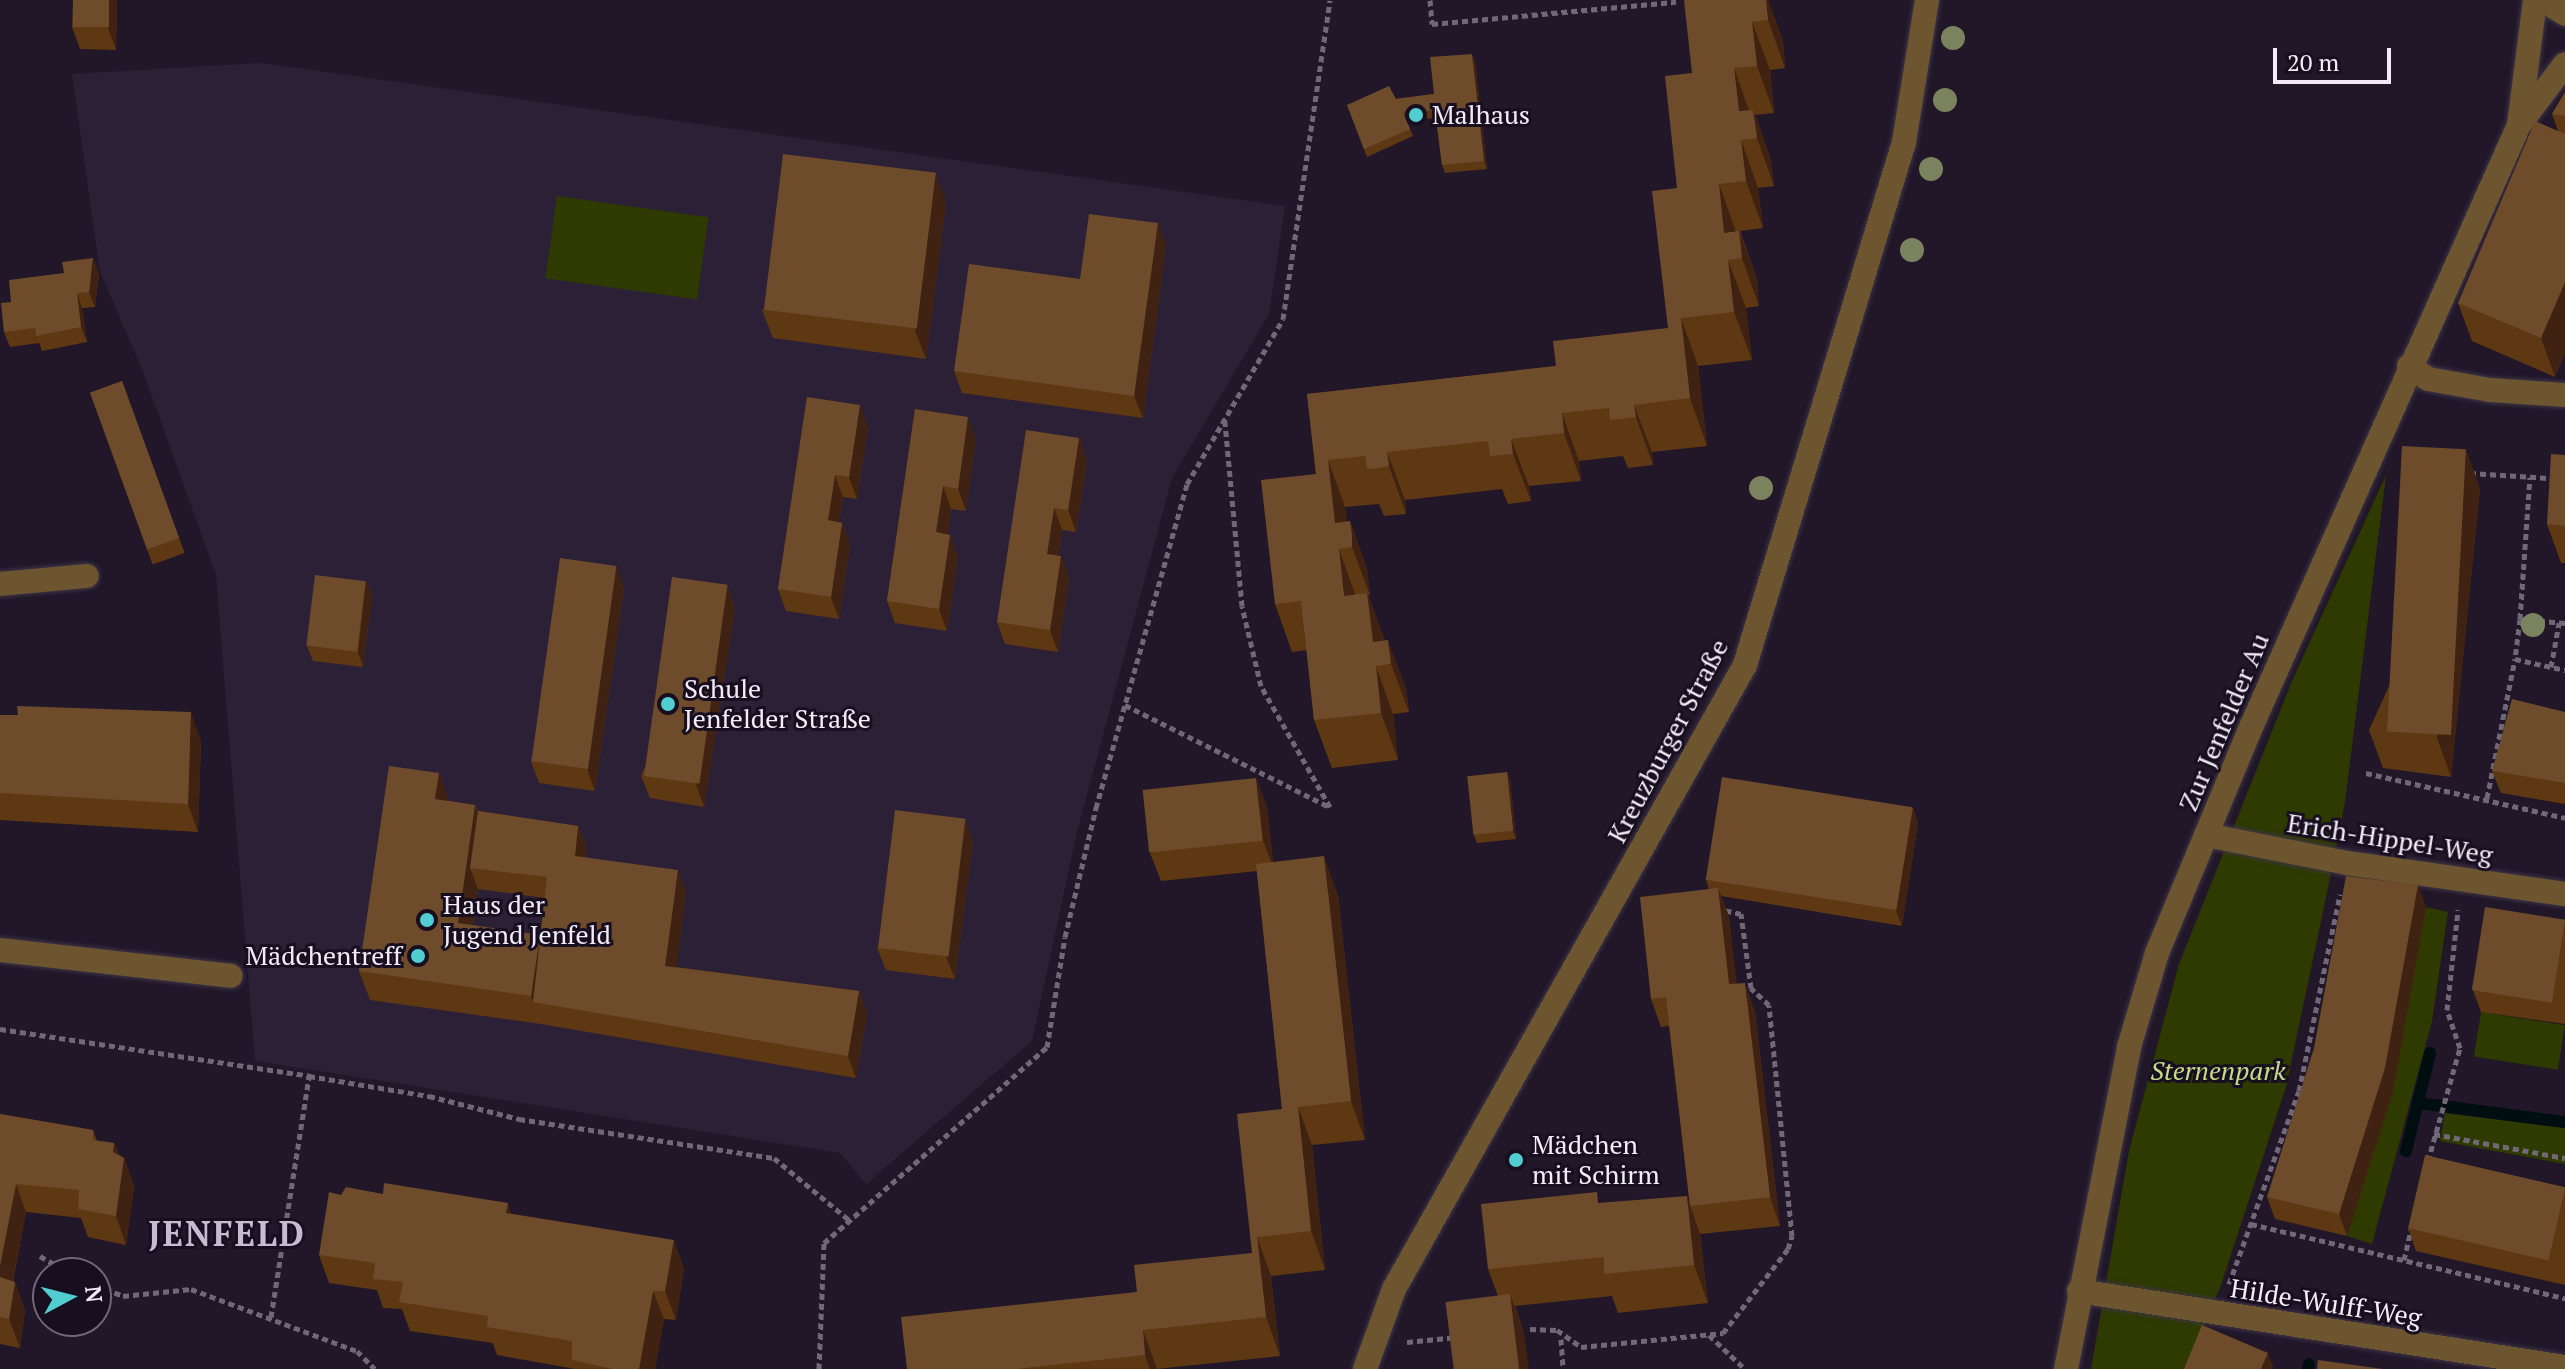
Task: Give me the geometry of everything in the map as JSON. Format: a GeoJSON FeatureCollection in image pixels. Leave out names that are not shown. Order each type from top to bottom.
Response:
{"type":"FeatureCollection","features":[{"type":"Feature","properties":{"kind":"street","name":"Kreuzburger Straße"},"geometry":{"type":"LineString","coordinates":[[1365,1369],[1394,1289],[1745,665],[1904,142],[1927,0]]}},
{"type":"Feature","properties":{"kind":"street","name":"Zur Jenfelder Au"},"geometry":{"type":"LineString","coordinates":[[2519,125],[2535,0]]}},
{"type":"Feature","properties":{"kind":"street"},"geometry":{"type":"LineString","coordinates":[[2543,0],[2565,14]]}},
{"type":"Feature","properties":{"kind":"street","name":"Zur Jenfelder Au"},"geometry":{"type":"LineString","coordinates":[[2066,1369],[2079,1291],[2133,1033],[2157,953],[2409,366],[2519,125],[2565,64]]}},
{"type":"Feature","properties":{"kind":"street"},"geometry":{"type":"LineString","coordinates":[[2409,366],[2428,379],[2475,388],[2565,395]]}},
{"type":"Feature","properties":{"kind":"street"},"geometry":{"type":"LineString","coordinates":[[0,584],[87,576]]}},
{"type":"Feature","properties":{"kind":"street","name":"Erich-Hippel-Weg"},"geometry":{"type":"LineString","coordinates":[[2206,835],[2347,863],[2565,894]]}},
{"type":"Feature","properties":{"kind":"street"},"geometry":{"type":"LineString","coordinates":[[0,950],[231,976]]}},
{"type":"Feature","properties":{"kind":"street","name":"Hilde-Wulff-Weg"},"geometry":{"type":"LineString","coordinates":[[2079,1291],[2565,1367]]}},
{"type":"Feature","properties":{"kind":"path"},"geometry":{"type":"LineString","coordinates":[[819,1369],[824,1243],[1047,1047],[1065,937],[1187,484],[1283,319],[1330,0]]}},
{"type":"Feature","properties":{"kind":"path"},"geometry":{"type":"LineString","coordinates":[[1430,0],[1432,24],[1676,2]]}},
{"type":"Feature","properties":{"kind":"path"},"geometry":{"type":"LineString","coordinates":[[1125,705],[1330,807],[1261,686],[1242,606],[1225,420]]}},
{"type":"Feature","properties":{"kind":"path"},"geometry":{"type":"LineString","coordinates":[[2457,472],[2565,479]]}},
{"type":"Feature","properties":{"kind":"path"},"geometry":{"type":"LineString","coordinates":[[2487,798],[2515,659],[2530,477]]}},
{"type":"Feature","properties":{"kind":"path"},"geometry":{"type":"LineString","coordinates":[[2520,619],[2562,623],[2551,667]]}},
{"type":"Feature","properties":{"kind":"path"},"geometry":{"type":"LineString","coordinates":[[2515,659],[2565,670]]}},
{"type":"Feature","properties":{"kind":"path"},"geometry":{"type":"LineString","coordinates":[[2366,773],[2565,818]]}},
{"type":"Feature","properties":{"kind":"path"},"geometry":{"type":"LineString","coordinates":[[2218,1315],[2299,1091],[2347,863]]}},
{"type":"Feature","properties":{"kind":"path"},"geometry":{"type":"LineString","coordinates":[[2424,1176],[2438,1116],[2460,1048],[2447,1010],[2458,905]]}},
{"type":"Feature","properties":{"kind":"path"},"geometry":{"type":"LineString","coordinates":[[1530,1329],[1548,1328],[1581,1347],[1723,1333],[1788,1249],[1792,1236],[1769,1005],[1751,988],[1741,914],[1711,907]]}},
{"type":"Feature","properties":{"kind":"path"},"geometry":{"type":"LineString","coordinates":[[0,1029],[429,1096],[519,1119],[774,1158],[848,1219]]}},
{"type":"Feature","properties":{"kind":"path"},"geometry":{"type":"LineString","coordinates":[[271,1317],[309,1076]]}},
{"type":"Feature","properties":{"kind":"path"},"geometry":{"type":"LineString","coordinates":[[2434,1134],[2565,1158]]}},
{"type":"Feature","properties":{"kind":"path"},"geometry":{"type":"LineString","coordinates":[[2404,1260],[2414,1218]]}},
{"type":"Feature","properties":{"kind":"path"},"geometry":{"type":"LineString","coordinates":[[2251,1224],[2565,1298]]}},
{"type":"Feature","properties":{"kind":"path"},"geometry":{"type":"LineString","coordinates":[[112,1292],[123,1296],[191,1289],[357,1351],[375,1369]]}},
{"type":"Feature","properties":{"kind":"path"},"geometry":{"type":"LineString","coordinates":[[1708,1335],[1745,1369]]}},
{"type":"Feature","properties":{"kind":"path"},"geometry":{"type":"LineString","coordinates":[[1373,1345],[1464,1336]]}},
{"type":"Feature","properties":{"kind":"path"},"geometry":{"type":"LineString","coordinates":[[1561,1338],[1563,1369]]}},
{"type":"Feature","properties":{"kind":"shaded area","name":"Schule Jenfelder Straße"},"geometry":{"type":"Polygon","coordinates":[[[261,63],[1285,206],[1269,314],[1172,478],[1077,832],[1032,1041],[866,1184],[840,1153],[255,1061],[216,575],[141,366],[100,272],[72,74],[261,63]]]}},
{"type":"Feature","properties":{"kind":"green space"},"geometry":{"type":"Polygon","coordinates":[[[557,196],[709,217],[697,299],[545,278],[557,196]]]}},
{"type":"Feature","properties":{"kind":"green space","name":"Sternenpark"},"geometry":{"type":"Polygon","coordinates":[[[2386,475],[2345,802],[2328,888],[2286,1087],[2220,1288],[2184,1369],[2091,1369],[2129,1151],[2179,964],[2292,681],[2386,475]]]}},
{"type":"Feature","properties":{"kind":"green space"},"geometry":{"type":"Polygon","coordinates":[[[2426,907],[2448,912],[2432,1021],[2372,1244],[2347,1236],[2393,1091],[2426,907]]]}},
{"type":"Feature","properties":{"kind":"green space"},"geometry":{"type":"Polygon","coordinates":[[[2481,1012],[2565,1025],[2558,1070],[2474,1056],[2481,1012]]]}},
{"type":"Feature","properties":{"kind":"green space"},"geometry":{"type":"Polygon","coordinates":[[[2445,1113],[2565,1128],[2565,1164],[2440,1141],[2445,1113]]]}},
{"type":"Feature","properties":{"kind":"building"},"geometry":{"type":"Polygon","coordinates":[[[73,0],[109,0],[109,27],[73,27],[73,0]]]}},
{"type":"Feature","properties":{"kind":"building"},"geometry":{"type":"Polygon","coordinates":[[[1684,0],[1766,0],[1768,20],[1752,22],[1757,66],[1734,68],[1739,111],[1753,110],[1757,138],[1741,140],[1746,181],[1719,184],[1724,233],[1739,231],[1742,258],[1728,260],[1734,312],[1681,318],[1690,398],[1634,405],[1636,417],[1610,420],[1609,408],[1562,413],[1564,433],[1511,439],[1513,454],[1490,456],[1488,441],[1387,452],[1389,466],[1378,468],[1367,469],[1365,456],[1328,460],[1335,523],[1350,521],[1352,534],[1352,547],[1339,549],[1344,596],[1367,593],[1373,642],[1388,640],[1391,664],[1376,666],[1381,713],[1314,720],[1301,601],[1275,604],[1261,480],[1316,474],[1307,394],[1556,366],[1553,341],[1668,328],[1652,191],[1677,188],[1665,76],[1692,73],[1684,0]]]}},
{"type":"Feature","properties":{"kind":"building","name":"Malhaus"},"geometry":{"type":"Polygon","coordinates":[[[1472,54],[1484,161],[1442,165],[1435,110],[1403,113],[1410,129],[1364,149],[1347,105],[1389,86],[1396,99],[1434,94],[1430,57],[1472,54]]]}},
{"type":"Feature","properties":{"kind":"building"},"geometry":{"type":"Polygon","coordinates":[[[2565,92],[2565,116],[2552,114],[2565,92]]]}},
{"type":"Feature","properties":{"kind":"building"},"geometry":{"type":"Polygon","coordinates":[[[2535,121],[2565,134],[2565,282],[2541,338],[2458,303],[2535,121]]]}},
{"type":"Feature","properties":{"kind":"building"},"geometry":{"type":"Polygon","coordinates":[[[783,154],[936,173],[917,329],[764,310],[783,154]]]}},
{"type":"Feature","properties":{"kind":"building"},"geometry":{"type":"Polygon","coordinates":[[[1089,214],[1158,223],[1134,396],[954,371],[969,264],[1080,279],[1089,214]]]}},
{"type":"Feature","properties":{"kind":"building"},"geometry":{"type":"Polygon","coordinates":[[[93,258],[89,292],[77,293],[81,327],[36,336],[35,328],[4,332],[1,303],[11,302],[9,280],[64,273],[62,262],[93,258]]]}},
{"type":"Feature","properties":{"kind":"building"},"geometry":{"type":"Polygon","coordinates":[[[122,381],[179,538],[147,550],[90,393],[122,381]]]}},
{"type":"Feature","properties":{"kind":"building"},"geometry":{"type":"Polygon","coordinates":[[[807,397],[860,405],[849,477],[835,475],[828,520],[842,523],[831,597],[778,589],[807,397]]]}},
{"type":"Feature","properties":{"kind":"building"},"geometry":{"type":"Polygon","coordinates":[[[915,409],[968,417],[958,489],[943,486],[936,532],[950,535],[939,609],[887,601],[915,409]]]}},
{"type":"Feature","properties":{"kind":"building"},"geometry":{"type":"Polygon","coordinates":[[[1026,430],[1079,438],[1068,510],[1054,508],[1047,554],[1061,556],[1050,630],[997,622],[1026,430]]]}},
{"type":"Feature","properties":{"kind":"building"},"geometry":{"type":"Polygon","coordinates":[[[2402,446],[2466,449],[2451,735],[2387,732],[2402,446]]]}},
{"type":"Feature","properties":{"kind":"building"},"geometry":{"type":"Polygon","coordinates":[[[2551,454],[2565,455],[2565,526],[2547,524],[2551,454]]]}},
{"type":"Feature","properties":{"kind":"building"},"geometry":{"type":"Polygon","coordinates":[[[560,558],[616,566],[588,769],[531,761],[560,558]]]}},
{"type":"Feature","properties":{"kind":"building"},"geometry":{"type":"Polygon","coordinates":[[[315,575],[366,581],[357,652],[306,645],[315,575]]]}},
{"type":"Feature","properties":{"kind":"building"},"geometry":{"type":"Polygon","coordinates":[[[672,577],[727,585],[699,784],[644,776],[672,577]]]}},
{"type":"Feature","properties":{"kind":"building"},"geometry":{"type":"Polygon","coordinates":[[[2512,699],[2565,712],[2565,783],[2492,771],[2512,699]]]}},
{"type":"Feature","properties":{"kind":"building"},"geometry":{"type":"Polygon","coordinates":[[[17,706],[191,712],[188,804],[0,793],[0,715],[18,715],[17,706]]]}},
{"type":"Feature","properties":{"kind":"building","name":"Haus der Jugend Jenfeld"},"geometry":{"type":"Polygon","coordinates":[[[389,766],[439,773],[435,799],[475,805],[458,923],[540,935],[531,996],[359,971],[389,766]]]}},
{"type":"Feature","properties":{"kind":"building"},"geometry":{"type":"Polygon","coordinates":[[[1507,772],[1513,831],[1473,835],[1467,776],[1507,772]]]}},
{"type":"Feature","properties":{"kind":"building"},"geometry":{"type":"Polygon","coordinates":[[[1722,777],[1913,807],[1896,910],[1706,880],[1722,777]]]}},
{"type":"Feature","properties":{"kind":"building"},"geometry":{"type":"Polygon","coordinates":[[[1256,778],[1263,841],[1149,853],[1143,790],[1256,778]]]}},
{"type":"Feature","properties":{"kind":"building"},"geometry":{"type":"Polygon","coordinates":[[[895,810],[965,819],[949,957],[878,948],[895,810]]]}},
{"type":"Feature","properties":{"kind":"building"},"geometry":{"type":"Polygon","coordinates":[[[478,811],[578,826],[575,856],[678,870],[665,966],[859,991],[848,1056],[533,1002],[547,877],[470,868],[478,811]]]}},
{"type":"Feature","properties":{"kind":"building"},"geometry":{"type":"Polygon","coordinates":[[[1324,856],[1351,1101],[1298,1107],[1311,1231],[1257,1237],[1266,1317],[1143,1330],[1145,1355],[1015,1369],[907,1369],[901,1317],[1137,1292],[1134,1265],[1252,1253],[1237,1114],[1282,1109],[1256,864],[1324,856]]]}},
{"type":"Feature","properties":{"kind":"building"},"geometry":{"type":"Polygon","coordinates":[[[2346,876],[2418,885],[2385,1068],[2339,1214],[2267,1197],[2314,1048],[2346,876]]]}},
{"type":"Feature","properties":{"kind":"building"},"geometry":{"type":"Polygon","coordinates":[[[1718,888],[1729,984],[1745,983],[1770,1197],[1690,1206],[1666,997],[1651,999],[1640,897],[1718,888]]]}},
{"type":"Feature","properties":{"kind":"building"},"geometry":{"type":"Polygon","coordinates":[[[2485,907],[2565,920],[2552,1003],[2472,990],[2485,907]]]}},
{"type":"Feature","properties":{"kind":"building"},"geometry":{"type":"Polygon","coordinates":[[[0,1114],[93,1130],[93,1140],[114,1143],[113,1152],[124,1158],[116,1216],[78,1209],[79,1190],[16,1184],[0,1266],[0,1114]]]}},
{"type":"Feature","properties":{"kind":"building"},"geometry":{"type":"Polygon","coordinates":[[[2425,1155],[2565,1187],[2548,1260],[2408,1228],[2425,1155]]]}},
{"type":"Feature","properties":{"kind":"building"},"geometry":{"type":"Polygon","coordinates":[[[384,1183],[508,1203],[506,1213],[674,1240],[665,1291],[653,1291],[639,1369],[613,1369],[572,1360],[572,1341],[487,1327],[488,1316],[399,1302],[403,1282],[373,1279],[375,1263],[319,1255],[329,1192],[341,1195],[346,1187],[383,1194],[384,1183]]]}},
{"type":"Feature","properties":{"kind":"building"},"geometry":{"type":"Polygon","coordinates":[[[1597,1192],[1598,1203],[1687,1196],[1694,1265],[1604,1274],[1604,1257],[1488,1269],[1481,1204],[1597,1192]]]}},
{"type":"Feature","properties":{"kind":"building"},"geometry":{"type":"Polygon","coordinates":[[[0,1277],[15,1282],[9,1319],[0,1317],[0,1277]]]}},
{"type":"Feature","properties":{"kind":"building"},"geometry":{"type":"Polygon","coordinates":[[[1510,1294],[1519,1369],[1454,1369],[1445,1302],[1510,1294]]]}},
{"type":"Feature","properties":{"kind":"building"},"geometry":{"type":"Polygon","coordinates":[[[2202,1325],[2268,1353],[2261,1369],[2184,1369],[2202,1325]]]}},
{"type":"Feature","properties":{"kind":"building"},"geometry":{"type":"Polygon","coordinates":[[[2318,1360],[2383,1369],[2317,1369],[2318,1360]]]}},
{"type":"Feature","properties":{"kind":"waterway"},"geometry":{"type":"LineString","coordinates":[[2406,1151],[2430,1053]]}},
{"type":"Feature","properties":{"kind":"waterway"},"geometry":{"type":"LineString","coordinates":[[2418,1103],[2565,1122]]}},
{"type":"Feature","properties":{"kind":"waterway"},"geometry":{"type":"LineString","coordinates":[[2308,1369],[2309,1364]]}},
{"type":"Feature","properties":{"kind":"place","name":"Malhaus"},"geometry":{"type":"Point","coordinates":[1416,115]}},
{"type":"Feature","properties":{"kind":"place","name":"Schule Jenfelder Straße"},"geometry":{"type":"Point","coordinates":[668,704]}},
{"type":"Feature","properties":{"kind":"place","name":"Haus der Jugend Jenfeld"},"geometry":{"type":"Point","coordinates":[427,920]}},
{"type":"Feature","properties":{"kind":"place","name":"Mädchentreff"},"geometry":{"type":"Point","coordinates":[418,956]}},
{"type":"Feature","properties":{"kind":"place","name":"Mädchen mit Schirm"},"geometry":{"type":"Point","coordinates":[1516,1160]}},
{"type":"Feature","properties":{"kind":"district","name":"JENFELD"},"geometry":{"type":"Point","coordinates":[227,1234]}}]}
